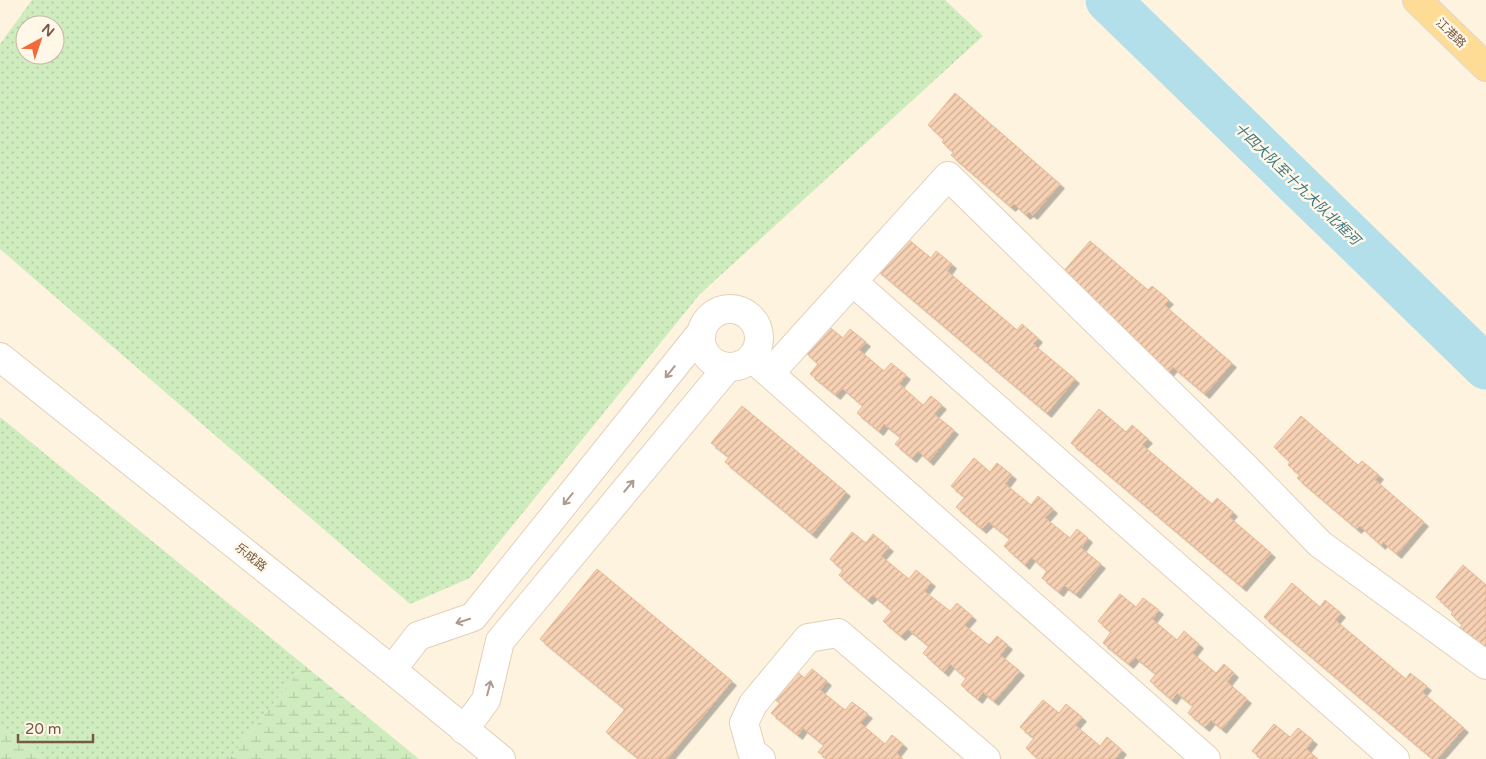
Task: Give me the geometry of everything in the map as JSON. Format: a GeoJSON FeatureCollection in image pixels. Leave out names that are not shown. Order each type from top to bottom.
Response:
{"type":"FeatureCollection","features":[{"type":"Feature","properties":{"kind":"main road","name":"江港路"},"geometry":{"type":"LineString","coordinates":[[1417,0],[1486,67]]}},
{"type":"Feature","properties":{"kind":"street"},"geometry":{"type":"LineString","coordinates":[[761,366],[853,282],[948,176],[1238,460],[1320,544],[1486,664]]}},
{"type":"Feature","properties":{"kind":"street"},"geometry":{"type":"LineString","coordinates":[[853,282],[1395,759]]}},
{"type":"Feature","properties":{"kind":"street"},"geometry":{"type":"LineString","coordinates":[[392,670],[418,636],[473,617],[700,334],[703,325],[709,317],[727,309],[737,310],[746,314],[758,329],[757,349],[761,366]]}},
{"type":"Feature","properties":{"kind":"street"},"geometry":{"type":"LineString","coordinates":[[700,334],[704,353],[718,365],[727,368],[745,364],[761,366],[1206,759]]}},
{"type":"Feature","properties":{"kind":"street","name":"乐成路"},"geometry":{"type":"LineString","coordinates":[[0,357],[501,759]]}},
{"type":"Feature","properties":{"kind":"street"},"geometry":{"type":"LineString","coordinates":[[464,730],[486,700],[500,641],[727,368]]}},
{"type":"Feature","properties":{"kind":"street"},"geometry":{"type":"LineString","coordinates":[[761,759],[752,752],[744,723],[753,704],[808,638],[838,633],[986,759]]}},
{"type":"Feature","properties":{"kind":"green space"},"geometry":{"type":"Polygon","coordinates":[[[32,0],[945,0],[983,36],[700,294],[470,578],[410,604],[0,249],[0,44],[15,23],[15,65],[65,65],[65,15],[21,15],[32,0]]]}},
{"type":"Feature","properties":{"kind":"green space"},"geometry":{"type":"Polygon","coordinates":[[[0,417],[304,665],[229,759],[43,759],[0,726],[0,417]]]}},
{"type":"Feature","properties":{"kind":"green space"},"geometry":{"type":"Polygon","coordinates":[[[304,665],[419,759],[229,759],[304,665]]]}},
{"type":"Feature","properties":{"kind":"green space"},"geometry":{"type":"Polygon","coordinates":[[[0,726],[43,759],[0,759],[0,726]]]}},
{"type":"Feature","properties":{"kind":"building"},"geometry":{"type":"Polygon","coordinates":[[[955,93],[1060,184],[1033,215],[1029,212],[1026,215],[1014,204],[1011,207],[951,155],[954,153],[942,142],[944,140],[928,125],[955,93]]]}},
{"type":"Feature","properties":{"kind":"building"},"geometry":{"type":"Polygon","coordinates":[[[903,235],[931,258],[936,251],[952,264],[947,271],[1017,330],[1022,324],[1038,338],[1033,344],[1075,379],[1047,413],[875,268],[903,235]]]}},
{"type":"Feature","properties":{"kind":"building"},"geometry":{"type":"Polygon","coordinates":[[[1090,241],[1148,290],[1152,286],[1169,300],[1164,305],[1232,363],[1205,394],[1173,367],[1168,373],[1063,272],[1090,241]]]}},
{"type":"Feature","properties":{"kind":"building"},"geometry":{"type":"Polygon","coordinates":[[[827,325],[843,338],[850,329],[866,342],[859,350],[884,371],[891,363],[906,375],[899,384],[923,405],[931,396],[942,405],[934,414],[954,430],[929,461],[918,451],[912,458],[895,444],[901,437],[884,424],[879,431],[857,413],[863,406],[842,388],[836,395],[810,374],[818,364],[805,352],[827,325]]]}},
{"type":"Feature","properties":{"kind":"building"},"geometry":{"type":"Polygon","coordinates":[[[742,406],[846,492],[812,534],[725,462],[729,457],[711,443],[742,406]]]}},
{"type":"Feature","properties":{"kind":"building"},"geometry":{"type":"Polygon","coordinates":[[[1099,409],[1126,432],[1132,425],[1148,439],[1142,445],[1212,504],[1217,498],[1233,512],[1229,517],[1271,553],[1242,587],[1071,443],[1099,409]]]}},
{"type":"Feature","properties":{"kind":"building"},"geometry":{"type":"Polygon","coordinates":[[[1301,416],[1358,465],[1362,461],[1379,475],[1375,480],[1424,522],[1397,554],[1383,542],[1381,545],[1360,526],[1357,529],[1297,478],[1300,475],[1288,465],[1290,462],[1274,447],[1301,416]]]}},
{"type":"Feature","properties":{"kind":"building"},"geometry":{"type":"Polygon","coordinates":[[[974,458],[990,472],[997,463],[1012,475],[1005,484],[1031,505],[1038,496],[1053,509],[1045,518],[1070,538],[1077,529],[1088,538],[1081,548],[1101,564],[1076,594],[1064,585],[1059,592],[1042,578],[1047,571],[1031,557],[1025,565],[1004,546],[1010,539],[989,522],[982,529],[956,507],[965,497],[951,486],[974,458]]]}},
{"type":"Feature","properties":{"kind":"building"},"geometry":{"type":"Polygon","coordinates":[[[852,532],[866,543],[873,534],[889,547],[881,556],[909,579],[916,570],[931,582],[924,591],[950,611],[957,603],[972,616],[964,625],[989,645],[997,636],[1008,645],[1000,655],[1020,671],[994,701],[983,692],[978,699],[961,685],[966,678],[950,664],[944,672],[923,653],[929,646],[908,629],[901,636],[883,621],[892,611],[873,595],[868,600],[839,575],[843,570],[830,559],[852,532]]]}},
{"type":"Feature","properties":{"kind":"building"},"geometry":{"type":"Polygon","coordinates":[[[1463,565],[1486,585],[1486,650],[1460,628],[1462,625],[1451,614],[1453,612],[1436,597],[1463,565]]]}},
{"type":"Feature","properties":{"kind":"building"},"geometry":{"type":"Polygon","coordinates":[[[597,569],[732,681],[667,759],[639,759],[606,732],[625,709],[540,639],[597,569]]]}},
{"type":"Feature","properties":{"kind":"building"},"geometry":{"type":"Polygon","coordinates":[[[1292,583],[1320,607],[1325,600],[1341,613],[1335,620],[1406,679],[1410,673],[1427,686],[1422,692],[1464,728],[1437,759],[1433,759],[1264,617],[1292,583]]]}},
{"type":"Feature","properties":{"kind":"building"},"geometry":{"type":"Polygon","coordinates":[[[1120,594],[1136,607],[1143,598],[1159,610],[1152,619],[1177,640],[1184,631],[1199,644],[1192,653],[1216,673],[1224,664],[1234,673],[1227,682],[1247,699],[1222,729],[1211,720],[1205,727],[1188,713],[1193,706],[1177,693],[1172,700],[1150,681],[1156,674],[1135,657],[1129,664],[1103,643],[1111,632],[1098,621],[1120,594]]]}},
{"type":"Feature","properties":{"kind":"building"},"geometry":{"type":"Polygon","coordinates":[[[789,664],[804,678],[812,669],[827,681],[820,690],[845,710],[852,702],[868,714],[860,723],[885,744],[892,735],[903,744],[896,753],[903,759],[827,759],[818,752],[824,745],[803,728],[798,735],[771,713],[780,703],[766,691],[789,664]]]}},
{"type":"Feature","properties":{"kind":"building"},"geometry":{"type":"Polygon","coordinates":[[[1043,700],[1059,713],[1066,704],[1082,717],[1075,725],[1100,746],[1107,737],[1122,750],[1115,759],[1038,759],[1026,748],[1034,738],[1020,727],[1043,700]]]}},
{"type":"Feature","properties":{"kind":"building"},"geometry":{"type":"Polygon","coordinates":[[[1274,724],[1290,737],[1298,728],[1313,740],[1306,749],[1318,759],[1262,759],[1252,751],[1274,724]]]}},
{"type":"Feature","properties":{"kind":"waterway","name":"十四大队至十九大队北框河"},"geometry":{"type":"LineString","coordinates":[[1108,0],[1486,367]]}}]}
